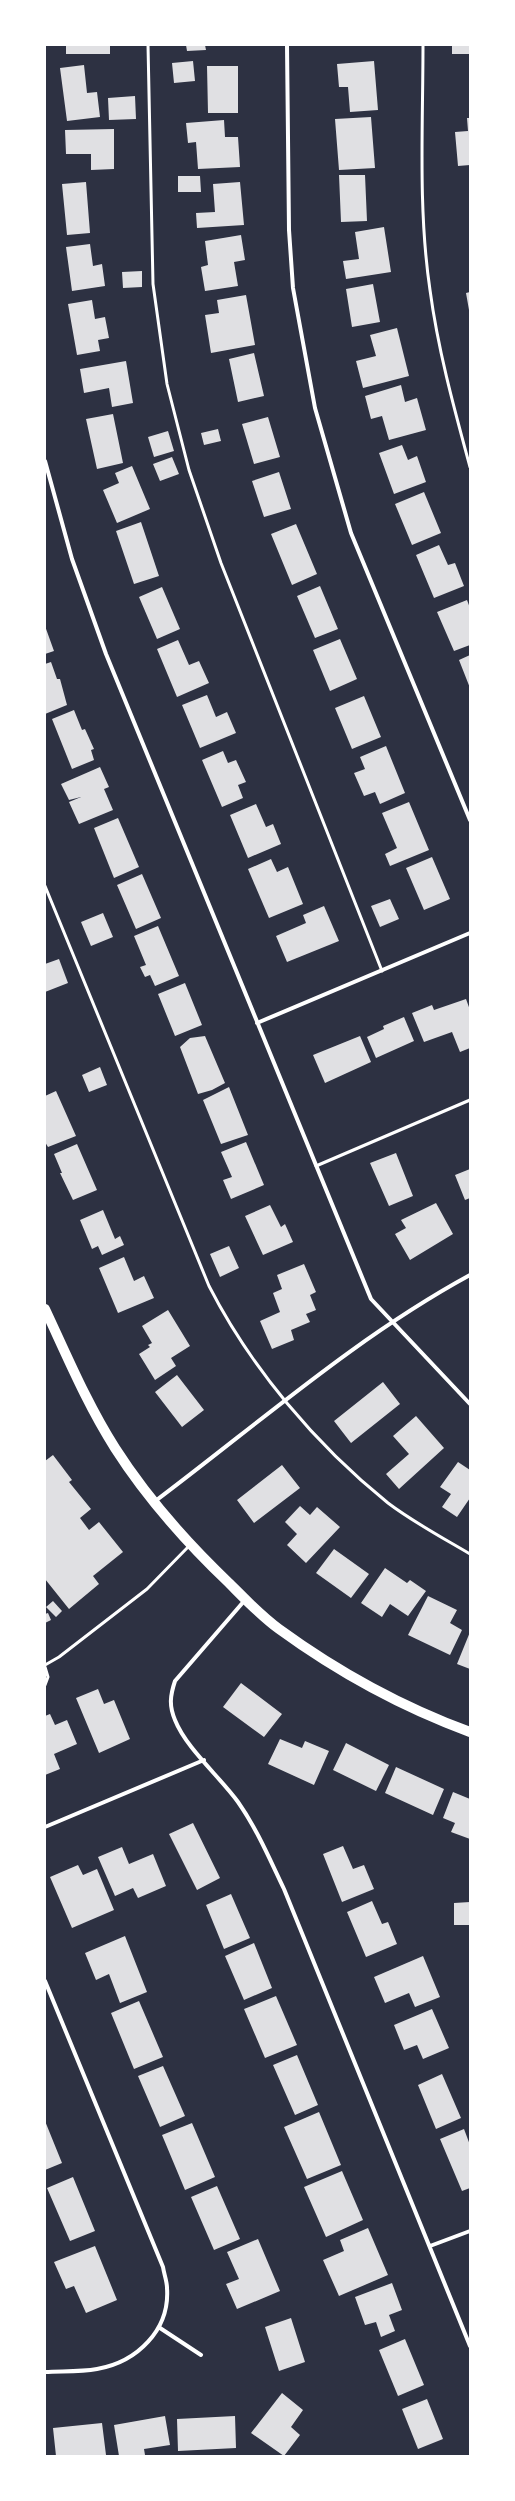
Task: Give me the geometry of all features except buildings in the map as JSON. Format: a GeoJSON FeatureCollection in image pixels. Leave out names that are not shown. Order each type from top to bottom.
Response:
{"type":"FeatureCollection","features":[{"type":"Feature","properties":{"kind":"main road"},"geometry":{"type":"LineString","coordinates":[[45,1309],[96,1417],[153,1502],[190,1545],[246,1600],[279,1629],[377,1692],[424,1715],[470,1732]]}},
{"type":"Feature","properties":{"kind":"street"},"geometry":{"type":"LineString","coordinates":[[287,45],[289,230],[292,281],[315,408],[351,533],[470,820]]}},
{"type":"Feature","properties":{"kind":"street"},"geometry":{"type":"LineString","coordinates":[[45,461],[72,559],[106,654],[371,1299],[470,1404]]}},
{"type":"Feature","properties":{"kind":"street"},"geometry":{"type":"LineString","coordinates":[[257,1023],[470,933]]}},
{"type":"Feature","properties":{"kind":"street"},"geometry":{"type":"LineString","coordinates":[[153,1502],[333,1363],[392,1321],[470,1275]]}},
{"type":"Feature","properties":{"kind":"street"},"geometry":{"type":"LineString","coordinates":[[246,1600],[186,1666],[175,1682],[170,1695],[170,1707],[175,1721],[238,1802],[251,1822],[284,1889],[470,2346]]}},
{"type":"Feature","properties":{"kind":"street"},"geometry":{"type":"LineString","coordinates":[[45,1827],[204,1760]]}},
{"type":"Feature","properties":{"kind":"street"},"geometry":{"type":"LineString","coordinates":[[45,1981],[162,2267],[167,2288],[166,2308],[160,2328],[147,2345],[125,2360],[98,2369],[45,2372]]}},
{"type":"Feature","properties":{"kind":"street"},"geometry":{"type":"LineString","coordinates":[[430,2246],[470,2232]]}},
{"type":"Feature","properties":{"kind":"street"},"geometry":{"type":"LineString","coordinates":[[160,2328],[201,2355]]}},
{"type":"Feature","properties":{"kind":"lane"},"geometry":{"type":"LineString","coordinates":[[148,45],[153,284],[168,384],[189,470],[221,563],[382,971]]}},
{"type":"Feature","properties":{"kind":"lane"},"geometry":{"type":"LineString","coordinates":[[423,45],[422,208],[430,289],[448,388],[470,467]]}},
{"type":"Feature","properties":{"kind":"lane"},"geometry":{"type":"LineString","coordinates":[[45,886],[210,1286],[239,1338],[287,1400],[343,1462],[388,1503],[470,1554]]}},
{"type":"Feature","properties":{"kind":"lane"},"geometry":{"type":"LineString","coordinates":[[316,1166],[470,1100]]}},
{"type":"Feature","properties":{"kind":"lane"},"geometry":{"type":"LineString","coordinates":[[45,1685],[48,1677],[45,1666],[59,1657],[147,1589],[190,1545]]}}]}
